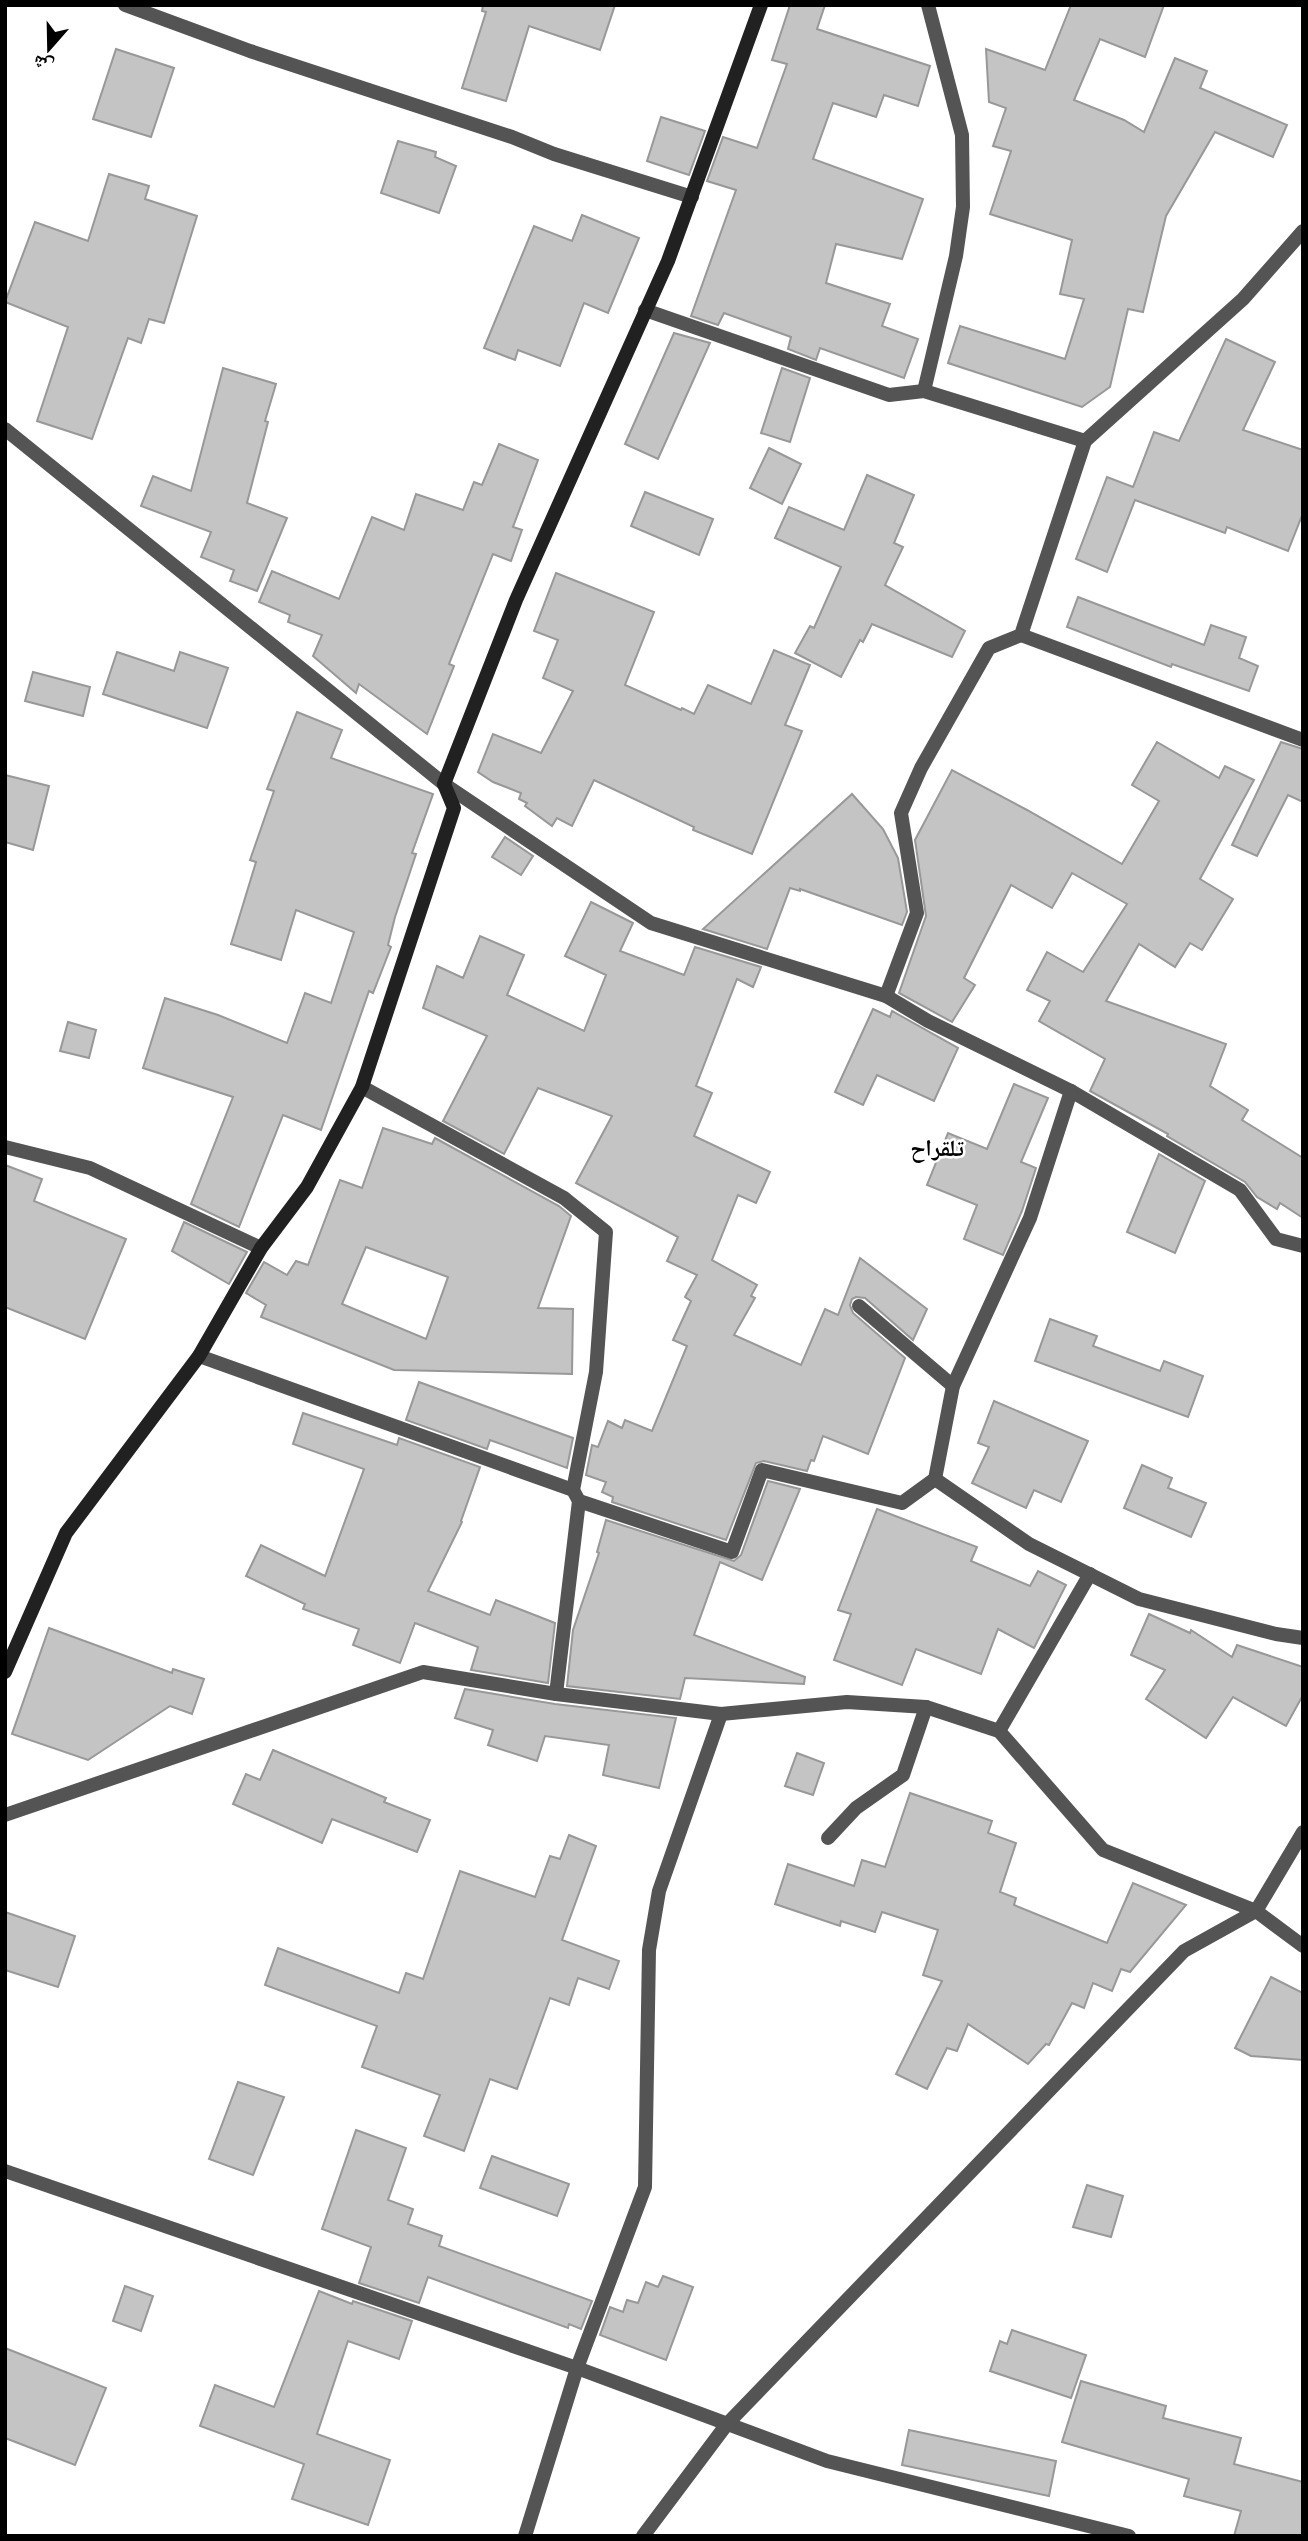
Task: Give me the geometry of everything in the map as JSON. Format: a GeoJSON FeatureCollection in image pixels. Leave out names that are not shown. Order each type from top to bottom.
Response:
{"type":"FeatureCollection","features":[{"type":"Feature","properties":{"kind":"street"},"geometry":{"type":"LineString","coordinates":[[125,5],[250,51],[512,136],[554,154],[692,197]]}},
{"type":"Feature","properties":{"kind":"street"},"geometry":{"type":"LineString","coordinates":[[5,1672],[66,1533],[199,1356],[261,1248],[307,1187],[362,1087],[454,808],[444,784],[516,600],[668,261],[761,5]]}},
{"type":"Feature","properties":{"kind":"street"},"geometry":{"type":"LineString","coordinates":[[924,391],[956,256],[963,207],[962,135],[928,5]]}},
{"type":"Feature","properties":{"kind":"street"},"geometry":{"type":"LineString","coordinates":[[1021,635],[1085,441],[1243,299],[1303,231]]}},
{"type":"Feature","properties":{"kind":"street"},"geometry":{"type":"LineString","coordinates":[[645,310],[889,395],[924,391],[1085,441]]}},
{"type":"Feature","properties":{"kind":"street"},"geometry":{"type":"LineString","coordinates":[[5,429],[444,784],[651,923],[886,996],[928,1021],[1071,1091],[1240,1190],[1276,1239],[1303,1246]]}},
{"type":"Feature","properties":{"kind":"street"},"geometry":{"type":"LineString","coordinates":[[886,996],[916,913],[901,813],[921,768],[989,648],[1021,635],[1303,740]]}},
{"type":"Feature","properties":{"kind":"street"},"geometry":{"type":"LineString","coordinates":[[362,1087],[564,1198],[606,1232],[596,1372],[576,1495],[556,1694]]}},
{"type":"Feature","properties":{"kind":"street"},"geometry":{"type":"LineString","coordinates":[[199,1356],[732,1552],[762,1470],[902,1503],[935,1479],[953,1386],[1030,1218],[1071,1091]]}},
{"type":"Feature","properties":{"kind":"street"},"geometry":{"type":"LineString","coordinates":[[5,1147],[90,1168],[261,1248]]}},
{"type":"Feature","properties":{"kind":"street"},"geometry":{"type":"LineString","coordinates":[[859,1306],[953,1386]]}},
{"type":"Feature","properties":{"kind":"street"},"geometry":{"type":"LineString","coordinates":[[935,1479],[1029,1544],[1139,1599],[1303,1639]]}},
{"type":"Feature","properties":{"kind":"street"},"geometry":{"type":"LineString","coordinates":[[999,1731],[1090,1574]]}},
{"type":"Feature","properties":{"kind":"street"},"geometry":{"type":"LineString","coordinates":[[5,1815],[422,1672],[556,1694],[721,1714],[847,1702],[926,1707],[999,1731],[1103,1850],[1256,1911],[1303,1946]]}},
{"type":"Feature","properties":{"kind":"street"},"geometry":{"type":"LineString","coordinates":[[828,1838],[856,1808],[903,1775],[926,1707]]}},
{"type":"Feature","properties":{"kind":"street"},"geometry":{"type":"LineString","coordinates":[[525,2536],[577,2368],[645,2186],[649,1950],[659,1891],[721,1714]]}},
{"type":"Feature","properties":{"kind":"street"},"geometry":{"type":"LineString","coordinates":[[643,2536],[727,2424],[1184,1951],[1256,1911],[1303,1832]]}},
{"type":"Feature","properties":{"kind":"street"},"geometry":{"type":"LineString","coordinates":[[5,2171],[577,2368],[827,2461],[1129,2536]]}},
{"type":"Feature","properties":{"kind":"building"},"geometry":{"type":"Polygon","coordinates":[[[483,5],[615,5],[600,50],[529,26],[506,101],[462,88],[486,12],[482,11],[483,5]]]}},
{"type":"Feature","properties":{"kind":"building"},"geometry":{"type":"Polygon","coordinates":[[[790,5],[825,5],[817,29],[930,66],[918,106],[884,95],[876,117],[833,103],[813,159],[923,199],[902,259],[836,244],[826,283],[890,304],[882,326],[918,339],[904,378],[820,348],[816,360],[788,349],[791,337],[724,313],[718,325],[691,316],[736,190],[707,181],[723,137],[757,148],[787,64],[772,60],[790,5]]]}},
{"type":"Feature","properties":{"kind":"building"},"geometry":{"type":"Polygon","coordinates":[[[1071,5],[1164,5],[1145,57],[1100,39],[1074,100],[1124,120],[1144,132],[1175,58],[1207,71],[1200,88],[1287,125],[1273,157],[1215,132],[1166,216],[1143,312],[1128,309],[1110,387],[1082,407],[948,363],[960,326],[1065,359],[1084,299],[1060,294],[1072,240],[990,214],[1011,151],[993,146],[1006,108],[989,102],[986,49],[1045,70],[1071,5]]]}},
{"type":"Feature","properties":{"kind":"building"},"geometry":{"type":"Polygon","coordinates":[[[116,49],[174,68],[151,137],[93,119],[116,49]]]}},
{"type":"Feature","properties":{"kind":"building"},"geometry":{"type":"Polygon","coordinates":[[[661,117],[705,131],[689,175],[647,161],[661,117]]]}},
{"type":"Feature","properties":{"kind":"building"},"geometry":{"type":"Polygon","coordinates":[[[398,141],[436,152],[435,157],[456,166],[439,213],[381,193],[398,141]]]}},
{"type":"Feature","properties":{"kind":"building"},"geometry":{"type":"Polygon","coordinates":[[[109,174],[149,186],[145,199],[197,216],[164,323],[149,319],[141,343],[128,338],[92,439],[37,421],[68,327],[5,302],[35,222],[88,241],[109,174]]]}},
{"type":"Feature","properties":{"kind":"building"},"geometry":{"type":"Polygon","coordinates":[[[582,215],[639,238],[608,313],[584,303],[560,366],[518,350],[515,360],[484,348],[534,226],[572,241],[582,215]]]}},
{"type":"Feature","properties":{"kind":"building"},"geometry":{"type":"Polygon","coordinates":[[[674,333],[710,343],[658,459],[625,444],[674,333]]]}},
{"type":"Feature","properties":{"kind":"building"},"geometry":{"type":"Polygon","coordinates":[[[1226,339],[1275,362],[1243,430],[1303,450],[1303,513],[1288,551],[1227,527],[1225,533],[1135,500],[1107,572],[1076,559],[1107,477],[1133,487],[1154,432],[1179,441],[1226,339]]]}},
{"type":"Feature","properties":{"kind":"building"},"geometry":{"type":"Polygon","coordinates":[[[223,368],[276,384],[247,503],[287,518],[257,591],[230,581],[234,570],[201,557],[211,532],[141,506],[153,476],[191,491],[223,368]]]}},
{"type":"Feature","properties":{"kind":"building"},"geometry":{"type":"Polygon","coordinates":[[[782,368],[810,378],[790,442],[761,433],[782,368]]]}},
{"type":"Feature","properties":{"kind":"building"},"geometry":{"type":"Polygon","coordinates":[[[499,444],[538,460],[513,527],[522,530],[511,561],[493,554],[449,664],[454,666],[427,734],[359,684],[356,693],[313,656],[322,635],[288,622],[290,615],[259,602],[272,571],[339,599],[372,517],[404,530],[416,494],[463,510],[474,482],[482,485],[499,444]]]}},
{"type":"Feature","properties":{"kind":"building"},"geometry":{"type":"Polygon","coordinates":[[[769,448],[801,464],[782,504],[750,488],[769,448]]]}},
{"type":"Feature","properties":{"kind":"building"},"geometry":{"type":"Polygon","coordinates":[[[867,475],[914,495],[894,543],[903,547],[885,585],[965,631],[952,657],[872,624],[863,642],[860,640],[841,677],[795,653],[810,626],[814,628],[841,567],[775,538],[789,507],[844,530],[867,475]]]}},
{"type":"Feature","properties":{"kind":"building"},"geometry":{"type":"Polygon","coordinates":[[[645,492],[713,519],[699,555],[631,526],[645,492]]]}},
{"type":"Feature","properties":{"kind":"building"},"geometry":{"type":"Polygon","coordinates":[[[556,573],[654,612],[625,685],[681,710],[682,708],[694,714],[708,685],[751,704],[774,650],[810,665],[785,725],[802,731],[752,854],[693,830],[694,827],[594,780],[572,826],[557,818],[552,826],[525,806],[527,803],[519,799],[521,793],[493,782],[478,772],[493,734],[541,753],[573,691],[543,678],[558,640],[534,631],[556,573]]]}},
{"type":"Feature","properties":{"kind":"building"},"geometry":{"type":"Polygon","coordinates":[[[1078,597],[1204,645],[1211,625],[1246,637],[1239,658],[1258,666],[1249,691],[1172,664],[1171,667],[1067,627],[1078,597]]]}},
{"type":"Feature","properties":{"kind":"building"},"geometry":{"type":"Polygon","coordinates":[[[117,652],[174,671],[180,652],[228,668],[207,728],[103,694],[117,652]]]}},
{"type":"Feature","properties":{"kind":"building"},"geometry":{"type":"Polygon","coordinates":[[[33,672],[90,687],[83,716],[25,701],[33,672]]]}},
{"type":"Feature","properties":{"kind":"building"},"geometry":{"type":"Polygon","coordinates":[[[297,712],[342,730],[331,758],[433,794],[412,853],[416,854],[395,917],[388,945],[391,947],[373,993],[369,991],[321,1130],[283,1115],[239,1227],[191,1204],[233,1097],[143,1068],[165,998],[218,1015],[287,1043],[305,993],[331,1003],[354,932],[296,910],[281,960],[231,944],[256,862],[250,860],[274,791],[267,789],[297,712]]]}},
{"type":"Feature","properties":{"kind":"building"},"geometry":{"type":"Polygon","coordinates":[[[1157,742],[1219,778],[1225,766],[1254,780],[1200,879],[1233,899],[1202,950],[1190,943],[1175,967],[1139,944],[1106,1001],[1226,1044],[1210,1086],[1248,1110],[1242,1120],[1303,1158],[1303,1218],[1280,1203],[1277,1209],[1257,1197],[1245,1182],[1167,1136],[1168,1134],[1090,1091],[1105,1059],[1039,1021],[1050,1001],[1027,990],[1047,952],[1083,972],[1127,904],[1072,873],[1052,908],[1011,885],[964,978],[975,985],[952,1022],[899,993],[926,916],[915,840],[952,770],[1122,864],[1159,801],[1132,785],[1157,742]]]}},
{"type":"Feature","properties":{"kind":"building"},"geometry":{"type":"Polygon","coordinates":[[[1281,742],[1303,749],[1303,802],[1288,795],[1257,856],[1232,845],[1281,742]]]}},
{"type":"Feature","properties":{"kind":"building"},"geometry":{"type":"Polygon","coordinates":[[[5,775],[49,786],[33,850],[5,842],[5,775]]]}},
{"type":"Feature","properties":{"kind":"building"},"geometry":{"type":"Polygon","coordinates":[[[852,794],[883,829],[898,858],[907,912],[902,925],[800,889],[790,888],[767,949],[703,929],[852,794]]]}},
{"type":"Feature","properties":{"kind":"building"},"geometry":{"type":"Polygon","coordinates":[[[505,837],[533,856],[521,875],[492,857],[505,837]]]}},
{"type":"Feature","properties":{"kind":"building"},"geometry":{"type":"Polygon","coordinates":[[[591,902],[633,923],[620,951],[684,975],[695,947],[761,967],[753,987],[737,979],[696,1086],[712,1093],[694,1136],[770,1172],[756,1203],[738,1195],[712,1260],[757,1285],[751,1296],[755,1298],[734,1335],[801,1365],[825,1309],[838,1315],[860,1258],[927,1309],[913,1340],[865,1298],[852,1299],[850,1305],[853,1313],[905,1358],[868,1454],[823,1436],[814,1461],[811,1460],[807,1471],[764,1461],[756,1463],[726,1540],[612,1502],[613,1497],[602,1492],[606,1482],[586,1475],[592,1445],[598,1447],[608,1421],[622,1428],[625,1420],[652,1431],[687,1346],[673,1340],[691,1301],[685,1297],[697,1275],[667,1261],[678,1237],[576,1183],[612,1116],[538,1088],[504,1154],[443,1121],[487,1036],[423,1008],[437,966],[463,978],[480,936],[524,955],[507,995],[584,1031],[606,975],[565,956],[591,902]]]}},
{"type":"Feature","properties":{"kind":"building"},"geometry":{"type":"Polygon","coordinates":[[[873,1009],[890,1017],[892,1011],[958,1048],[934,1101],[877,1075],[863,1105],[835,1092],[873,1009]]]}},
{"type":"Feature","properties":{"kind":"building"},"geometry":{"type":"Polygon","coordinates":[[[68,1022],[96,1030],[89,1058],[60,1051],[68,1022]]]}},
{"type":"Feature","properties":{"kind":"building"},"geometry":{"type":"Polygon","coordinates":[[[1014,1084],[1048,1098],[1021,1162],[1036,1168],[1022,1211],[1003,1255],[964,1239],[977,1205],[927,1185],[948,1133],[987,1149],[1014,1084]]]}},
{"type":"Feature","properties":{"kind":"building"},"geometry":{"type":"Polygon","coordinates":[[[383,1128],[432,1144],[435,1138],[559,1206],[571,1216],[538,1308],[573,1309],[572,1374],[394,1370],[261,1317],[266,1305],[246,1293],[264,1262],[287,1275],[296,1261],[308,1265],[340,1180],[362,1188],[383,1128]],[[366,1247],[342,1304],[426,1339],[448,1277],[366,1247]]]}},
{"type":"Feature","properties":{"kind":"building"},"geometry":{"type":"Polygon","coordinates":[[[1159,1154],[1205,1181],[1175,1253],[1127,1232],[1159,1154]]]}},
{"type":"Feature","properties":{"kind":"building"},"geometry":{"type":"Polygon","coordinates":[[[5,1165],[42,1179],[34,1201],[126,1239],[85,1339],[5,1307],[5,1165]]]}},
{"type":"Feature","properties":{"kind":"building"},"geometry":{"type":"Polygon","coordinates":[[[184,1222],[247,1252],[229,1284],[172,1251],[184,1222]]]}},
{"type":"Feature","properties":{"kind":"building"},"geometry":{"type":"Polygon","coordinates":[[[1050,1319],[1097,1336],[1093,1346],[1160,1371],[1164,1361],[1203,1376],[1188,1417],[1035,1361],[1050,1319]]]}},
{"type":"Feature","properties":{"kind":"building"},"geometry":{"type":"Polygon","coordinates":[[[419,1382],[573,1438],[567,1468],[490,1440],[487,1449],[406,1420],[419,1382]]]}},
{"type":"Feature","properties":{"kind":"building"},"geometry":{"type":"Polygon","coordinates":[[[994,1401],[1088,1441],[1061,1502],[1034,1490],[1026,1508],[972,1483],[989,1447],[978,1443],[994,1401]]]}},
{"type":"Feature","properties":{"kind":"building"},"geometry":{"type":"Polygon","coordinates":[[[303,1413],[397,1445],[399,1438],[480,1467],[462,1522],[428,1591],[490,1615],[496,1600],[555,1623],[548,1683],[471,1670],[478,1647],[415,1623],[400,1663],[353,1645],[359,1629],[303,1609],[305,1604],[246,1576],[261,1545],[325,1576],[364,1469],[293,1444],[303,1413]]]}},
{"type":"Feature","properties":{"kind":"building"},"geometry":{"type":"Polygon","coordinates":[[[1142,1465],[1172,1478],[1168,1488],[1206,1503],[1191,1537],[1124,1508],[1142,1465]]]}},
{"type":"Feature","properties":{"kind":"building"},"geometry":{"type":"Polygon","coordinates":[[[768,1481],[800,1489],[762,1580],[720,1562],[694,1635],[805,1677],[804,1684],[685,1678],[680,1699],[567,1686],[573,1630],[599,1553],[597,1552],[606,1520],[734,1561],[741,1555],[768,1481]]]}},
{"type":"Feature","properties":{"kind":"building"},"geometry":{"type":"Polygon","coordinates":[[[877,1509],[977,1547],[971,1561],[1030,1586],[1038,1571],[1066,1585],[1034,1648],[998,1629],[981,1674],[916,1649],[902,1685],[834,1660],[851,1614],[838,1610],[877,1509]]]}},
{"type":"Feature","properties":{"kind":"building"},"geometry":{"type":"Polygon","coordinates":[[[1149,1614],[1190,1633],[1191,1630],[1232,1657],[1237,1645],[1303,1667],[1303,1695],[1286,1726],[1233,1697],[1206,1738],[1146,1699],[1165,1670],[1131,1655],[1149,1614]]]}},
{"type":"Feature","properties":{"kind":"building"},"geometry":{"type":"Polygon","coordinates":[[[49,1628],[172,1673],[173,1669],[204,1679],[192,1714],[170,1706],[88,1760],[12,1734],[49,1628]]]}},
{"type":"Feature","properties":{"kind":"building"},"geometry":{"type":"Polygon","coordinates":[[[465,1689],[555,1704],[676,1718],[659,1788],[603,1775],[609,1745],[545,1736],[537,1761],[488,1745],[493,1730],[455,1718],[465,1689]]]}},
{"type":"Feature","properties":{"kind":"building"},"geometry":{"type":"Polygon","coordinates":[[[273,1750],[386,1798],[384,1802],[430,1820],[417,1852],[332,1819],[322,1843],[233,1804],[246,1774],[260,1780],[273,1750]]]}},
{"type":"Feature","properties":{"kind":"building"},"geometry":{"type":"Polygon","coordinates":[[[797,1753],[824,1763],[813,1795],[785,1786],[797,1753]]]}},
{"type":"Feature","properties":{"kind":"building"},"geometry":{"type":"Polygon","coordinates":[[[910,1793],[992,1821],[988,1833],[1016,1843],[1000,1892],[1016,1898],[1014,1905],[1107,1943],[1133,1883],[1186,1905],[1130,1972],[1121,1969],[1112,1991],[1093,1983],[1084,2008],[1072,2003],[1049,2045],[1046,2044],[1028,2064],[968,2024],[957,2051],[947,2048],[927,2089],[896,2074],[942,1981],[923,1975],[938,1930],[882,1912],[875,1932],[841,1921],[840,1926],[775,1904],[788,1864],[854,1886],[862,1860],[885,1867],[910,1793]]]}},
{"type":"Feature","properties":{"kind":"building"},"geometry":{"type":"Polygon","coordinates":[[[569,1835],[596,1846],[562,1940],[619,1961],[609,1989],[578,1978],[569,2005],[550,1998],[517,2089],[490,2079],[464,2151],[424,2136],[440,2095],[362,2067],[377,2026],[265,1985],[278,1948],[399,1993],[406,1973],[423,1979],[460,1871],[535,1897],[550,1856],[560,1859],[569,1835]]]}},
{"type":"Feature","properties":{"kind":"building"},"geometry":{"type":"Polygon","coordinates":[[[5,1912],[75,1936],[58,1987],[5,1970],[5,1912]]]}},
{"type":"Feature","properties":{"kind":"building"},"geometry":{"type":"Polygon","coordinates":[[[1271,1977],[1303,1993],[1303,2060],[1251,2056],[1235,2048],[1271,1977]]]}},
{"type":"Feature","properties":{"kind":"building"},"geometry":{"type":"Polygon","coordinates":[[[238,2082],[284,2097],[253,2175],[209,2159],[238,2082]]]}},
{"type":"Feature","properties":{"kind":"building"},"geometry":{"type":"Polygon","coordinates":[[[356,2130],[406,2148],[388,2200],[413,2209],[408,2224],[442,2236],[439,2246],[592,2301],[581,2329],[569,2324],[568,2328],[428,2277],[419,2303],[359,2283],[371,2247],[322,2229],[356,2130]]]}},
{"type":"Feature","properties":{"kind":"building"},"geometry":{"type":"Polygon","coordinates":[[[492,2156],[569,2184],[557,2216],[480,2188],[492,2156]]]}},
{"type":"Feature","properties":{"kind":"building"},"geometry":{"type":"Polygon","coordinates":[[[1087,2185],[1123,2196],[1111,2237],[1073,2227],[1087,2185]]]}},
{"type":"Feature","properties":{"kind":"building"},"geometry":{"type":"Polygon","coordinates":[[[663,2276],[693,2287],[666,2360],[600,2335],[610,2307],[623,2312],[627,2300],[638,2303],[646,2282],[658,2287],[663,2276]]]}},
{"type":"Feature","properties":{"kind":"building"},"geometry":{"type":"Polygon","coordinates":[[[125,2286],[153,2296],[141,2331],[113,2321],[125,2286]]]}},
{"type":"Feature","properties":{"kind":"building"},"geometry":{"type":"Polygon","coordinates":[[[319,2291],[352,2304],[353,2301],[412,2321],[399,2359],[348,2341],[317,2434],[390,2460],[368,2525],[292,2499],[304,2464],[200,2426],[215,2385],[274,2407],[319,2291]]]}},
{"type":"Feature","properties":{"kind":"building"},"geometry":{"type":"Polygon","coordinates":[[[1012,2330],[1086,2355],[1071,2398],[990,2371],[1000,2341],[1007,2344],[1012,2330]]]}},
{"type":"Feature","properties":{"kind":"building"},"geometry":{"type":"Polygon","coordinates":[[[5,2348],[106,2388],[75,2465],[5,2438],[5,2348]]]}},
{"type":"Feature","properties":{"kind":"building"},"geometry":{"type":"Polygon","coordinates":[[[1081,2381],[1166,2406],[1163,2418],[1241,2438],[1234,2464],[1303,2482],[1303,2536],[1234,2536],[1241,2511],[1184,2496],[1189,2479],[1062,2442],[1081,2381]]]}},
{"type":"Feature","properties":{"kind":"building"},"geometry":{"type":"Polygon","coordinates":[[[909,2430],[1056,2461],[1049,2496],[902,2465],[909,2430]]]}},
{"type":"Feature","properties":{"kind":"district","name":"تلقراح"},"geometry":{"type":"Point","coordinates":[937,1148]}}]}
